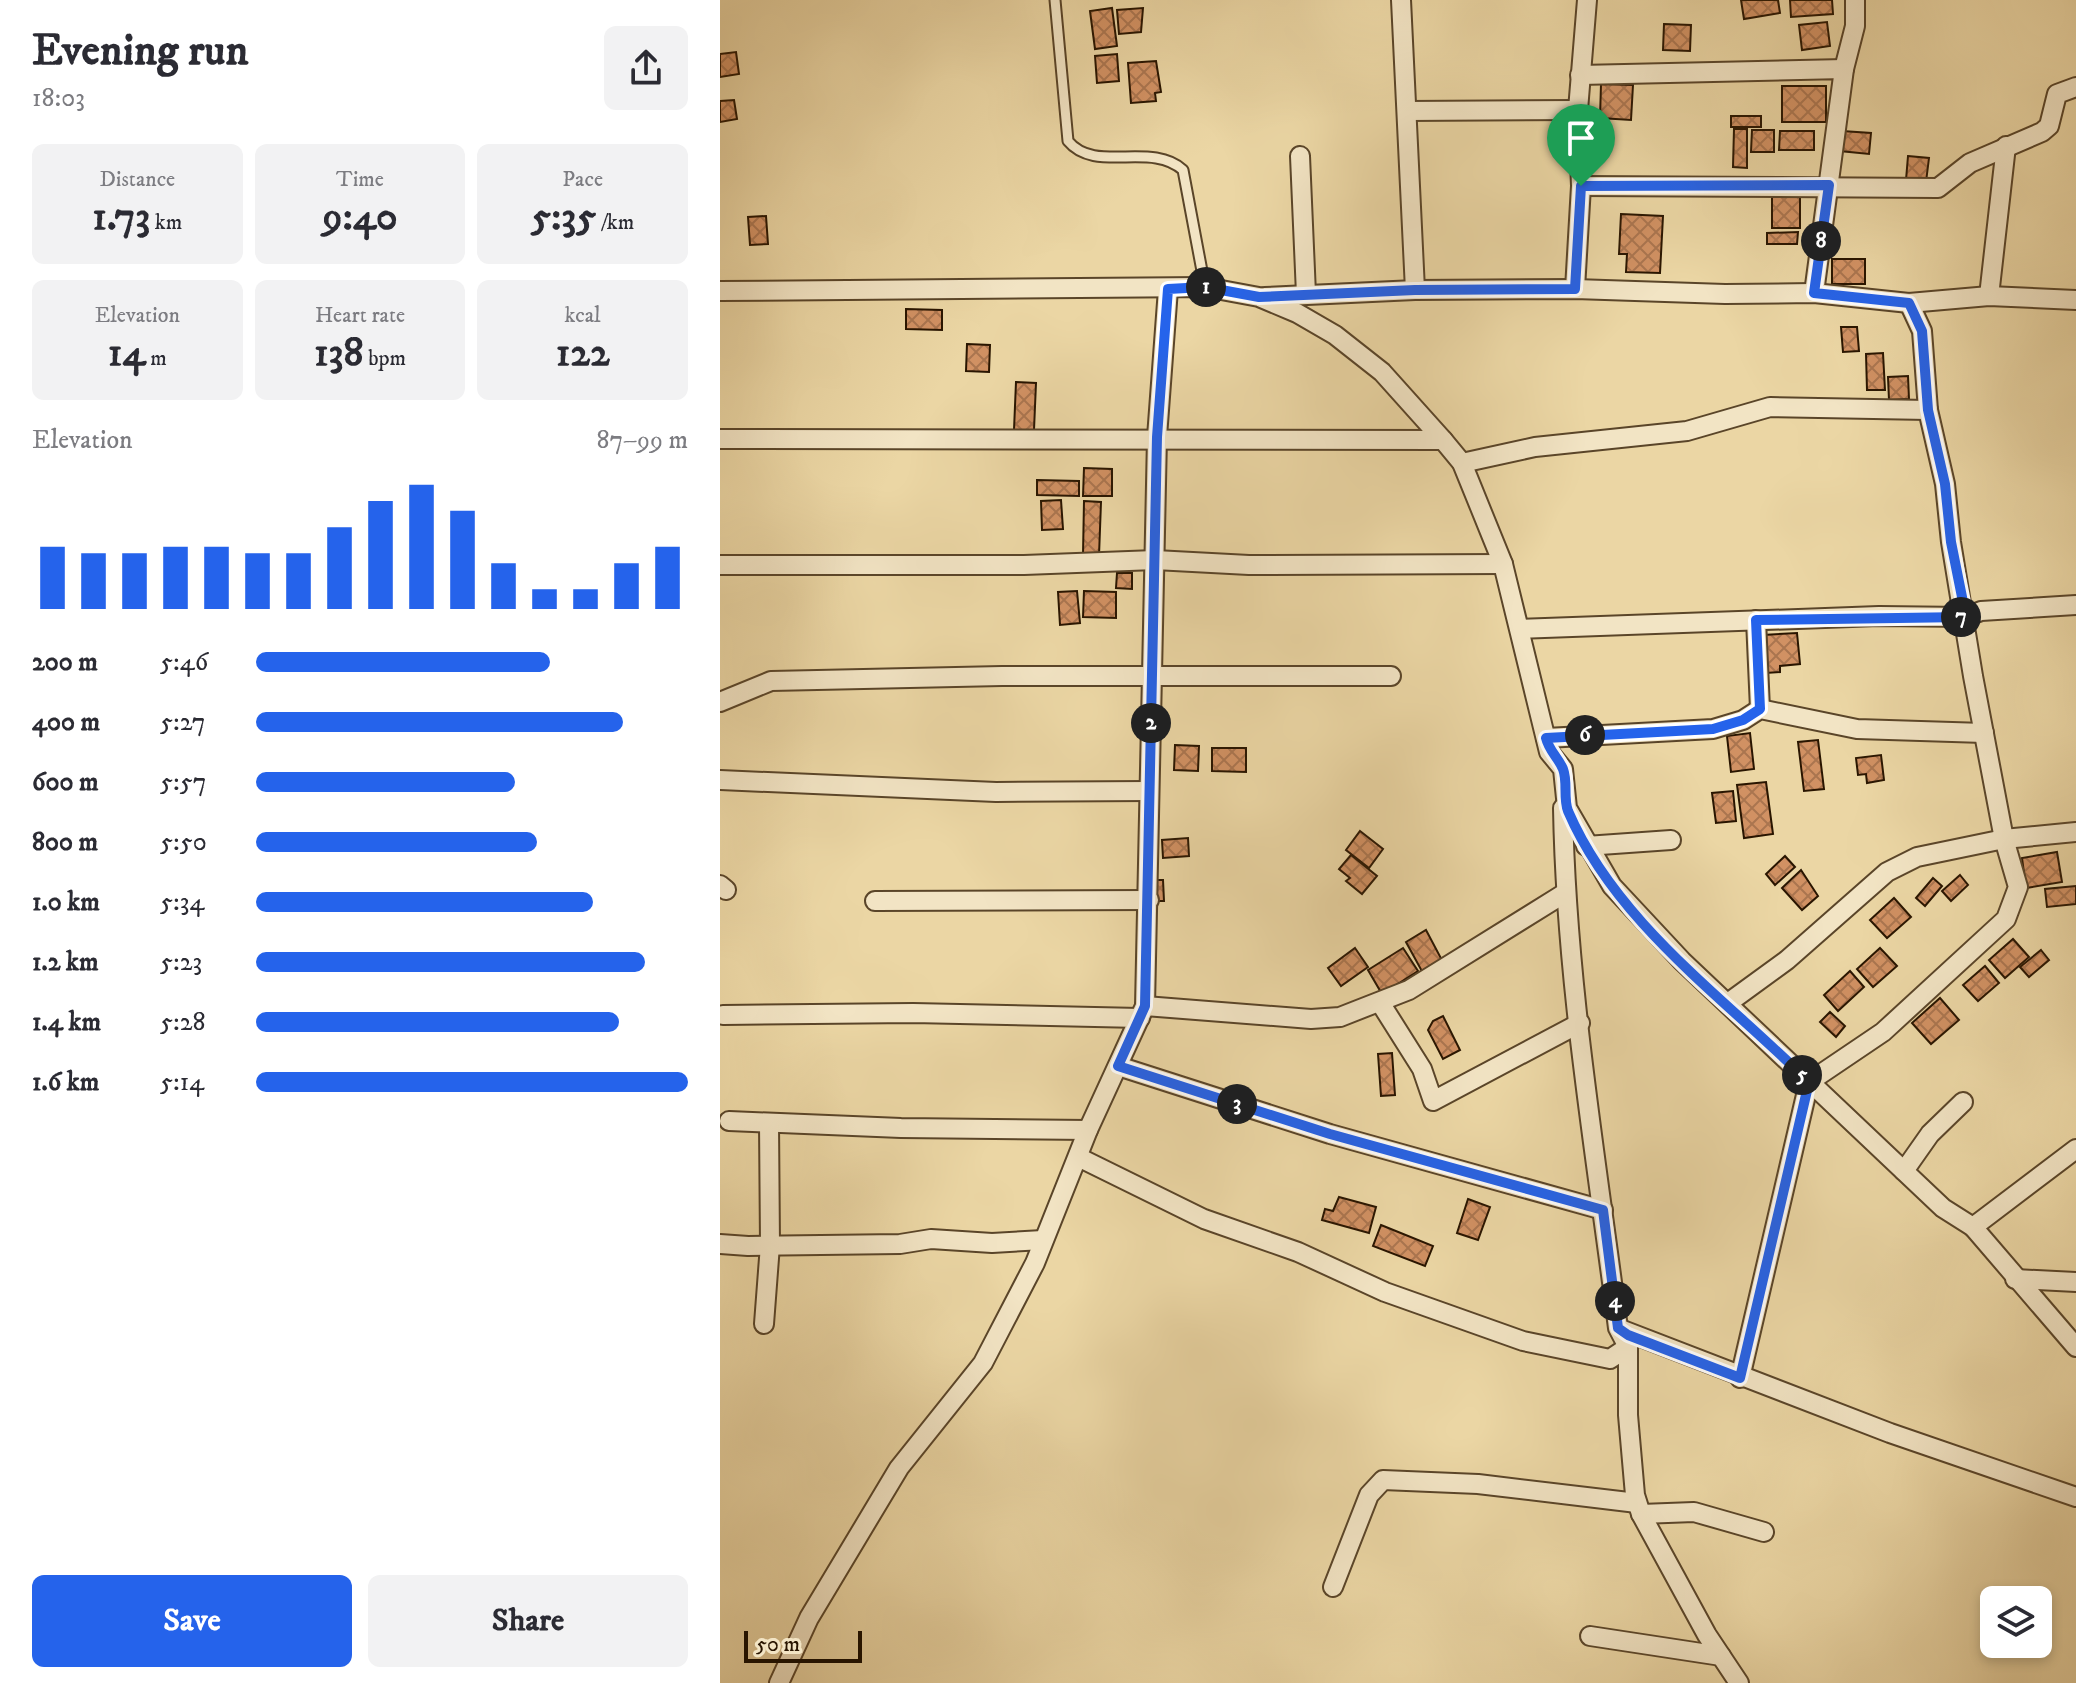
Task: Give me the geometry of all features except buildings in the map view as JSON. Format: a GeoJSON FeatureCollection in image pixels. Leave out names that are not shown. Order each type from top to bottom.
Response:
{"type":"FeatureCollection","features":[{"type":"Feature","properties":{"kind":"street"},"geometry":{"type":"LineString","coordinates":[[1401,0],[1415,290]]}},
{"type":"Feature","properties":{"kind":"street"},"geometry":{"type":"LineString","coordinates":[[1575,289],[1581,186],[1578,110],[1587,0]]}},
{"type":"Feature","properties":{"kind":"street"},"geometry":{"type":"LineString","coordinates":[[1814,293],[1844,69],[1855,26],[1855,0]]}},
{"type":"Feature","properties":{"kind":"street"},"geometry":{"type":"LineString","coordinates":[[1580,75],[1844,69]]}},
{"type":"Feature","properties":{"kind":"street"},"geometry":{"type":"LineString","coordinates":[[1581,186],[1938,188],[1970,163],[2042,132],[2049,126],[2057,94],[2076,87]]}},
{"type":"Feature","properties":{"kind":"street"},"geometry":{"type":"LineString","coordinates":[[1407,111],[1578,110]]}},
{"type":"Feature","properties":{"kind":"street"},"geometry":{"type":"LineString","coordinates":[[1989,296],[2006,146]]}},
{"type":"Feature","properties":{"kind":"street"},"geometry":{"type":"LineString","coordinates":[[1300,156],[1306,294]]}},
{"type":"Feature","properties":{"kind":"street"},"geometry":{"type":"LineString","coordinates":[[720,291],[1205,287],[1259,297],[1297,313],[1347,344],[1382,372],[1462,463],[1486,515],[1503,564],[1549,752],[1563,769],[1567,808],[1586,846],[1612,886],[1645,924],[1809,1082],[1943,1208],[1973,1227],[2076,1347]]}},
{"type":"Feature","properties":{"kind":"street"},"geometry":{"type":"LineString","coordinates":[[779,1683],[809,1618],[899,1468],[983,1363],[1043,1240],[1088,1130],[1142,1012],[1149,900],[1157,437],[1168,289]]}},
{"type":"Feature","properties":{"kind":"street"},"geometry":{"type":"LineString","coordinates":[[1259,297],[1415,290],[1575,289],[1725,294],[1814,293],[1909,303],[1989,296],[2076,300]]}},
{"type":"Feature","properties":{"kind":"street"},"geometry":{"type":"LineString","coordinates":[[1740,1378],[1809,1082],[1883,1032],[1949,968],[2006,919],[2018,887],[2004,839],[1984,733],[1951,542],[1941,459],[1928,410],[1922,331],[1909,303]]}},
{"type":"Feature","properties":{"kind":"street"},"geometry":{"type":"LineString","coordinates":[[1462,463],[1535,447],[1687,431],[1770,407],[1928,410]]}},
{"type":"Feature","properties":{"kind":"street"},"geometry":{"type":"LineString","coordinates":[[720,439],[1157,437],[1443,440]]}},
{"type":"Feature","properties":{"kind":"street"},"geometry":{"type":"LineString","coordinates":[[720,565],[1024,565],[1155,560],[1249,565],[1503,564]]}},
{"type":"Feature","properties":{"kind":"street"},"geometry":{"type":"LineString","coordinates":[[1520,629],[1756,620],[1966,617],[1996,609],[2076,605]]}},
{"type":"Feature","properties":{"kind":"street"},"geometry":{"type":"LineString","coordinates":[[1756,620],[1760,709]]}},
{"type":"Feature","properties":{"kind":"street"},"geometry":{"type":"LineString","coordinates":[[720,702],[771,681],[1391,676]]}},
{"type":"Feature","properties":{"kind":"street"},"geometry":{"type":"LineString","coordinates":[[1546,738],[1713,729],[1743,720],[1760,709],[1857,729],[1984,733]]}},
{"type":"Feature","properties":{"kind":"street"},"geometry":{"type":"LineString","coordinates":[[1563,769],[1565,893],[1618,1328],[1628,1347],[1628,1415],[1639,1508],[1739,1683]]}},
{"type":"Feature","properties":{"kind":"street"},"geometry":{"type":"LineString","coordinates":[[720,780],[996,792],[1149,791]]}},
{"type":"Feature","properties":{"kind":"street"},"geometry":{"type":"LineString","coordinates":[[1728,1003],[1787,960],[1887,872],[1917,857],[2004,839],[2076,832]]}},
{"type":"Feature","properties":{"kind":"street"},"geometry":{"type":"LineString","coordinates":[[1586,846],[1671,840]]}},
{"type":"Feature","properties":{"kind":"street"},"geometry":{"type":"LineString","coordinates":[[723,1015],[1142,1012],[1311,1019],[1340,1017],[1381,1004],[1565,893]]}},
{"type":"Feature","properties":{"kind":"street"},"geometry":{"type":"LineString","coordinates":[[875,901],[1149,900]]}},
{"type":"Feature","properties":{"kind":"street"},"geometry":{"type":"LineString","coordinates":[[1381,1004],[1422,1069],[1433,1101],[1580,1023]]}},
{"type":"Feature","properties":{"kind":"street"},"geometry":{"type":"LineString","coordinates":[[1118,1066],[1330,1134],[1603,1210]]}},
{"type":"Feature","properties":{"kind":"street"},"geometry":{"type":"LineString","coordinates":[[1904,1171],[1930,1134],[1963,1102]]}},
{"type":"Feature","properties":{"kind":"street"},"geometry":{"type":"LineString","coordinates":[[729,1121],[1088,1130]]}},
{"type":"Feature","properties":{"kind":"street"},"geometry":{"type":"LineString","coordinates":[[764,1324],[770,1245],[769,1123]]}},
{"type":"Feature","properties":{"kind":"street"},"geometry":{"type":"LineString","coordinates":[[1973,1227],[2076,1149]]}},
{"type":"Feature","properties":{"kind":"street"},"geometry":{"type":"LineString","coordinates":[[1078,1157],[1139,1190],[1238,1234],[1298,1252],[1385,1292],[1523,1341],[1610,1359],[1628,1347]]}},
{"type":"Feature","properties":{"kind":"street"},"geometry":{"type":"LineString","coordinates":[[720,1244],[1043,1240]]}},
{"type":"Feature","properties":{"kind":"street"},"geometry":{"type":"LineString","coordinates":[[2015,1279],[2076,1282]]}},
{"type":"Feature","properties":{"kind":"street"},"geometry":{"type":"LineString","coordinates":[[1618,1328],[1628,1335],[1740,1378],[2076,1497]]}},
{"type":"Feature","properties":{"kind":"street"},"geometry":{"type":"LineString","coordinates":[[1333,1587],[1369,1495],[1383,1480],[1478,1484],[1639,1508],[1694,1512],[1764,1532]]}},
{"type":"Feature","properties":{"kind":"street"},"geometry":{"type":"LineString","coordinates":[[1590,1636],[1721,1656]]}},
{"type":"Feature","properties":{"kind":"lane"},"geometry":{"type":"LineString","coordinates":[[1055,0],[1068,141],[1075,150],[1088,154],[1158,157],[1172,160],[1183,170],[1205,287]]}},
{"type":"Feature","properties":{"kind":"route"},"geometry":{"type":"LineString","coordinates":[[1829,185],[1814,293],[1909,303],[1922,331],[1928,410],[1945,484],[1951,542],[1966,617],[1756,620],[1760,709],[1743,720],[1713,729],[1546,738],[1549,752],[1563,769],[1567,808],[1586,846],[1612,886],[1682,961],[1809,1082],[1740,1378],[1628,1335],[1618,1328],[1603,1210],[1330,1134],[1118,1066],[1145,1006],[1157,437],[1168,289],[1205,287],[1259,297],[1415,290],[1575,289],[1581,186],[1829,185]]}}]}
